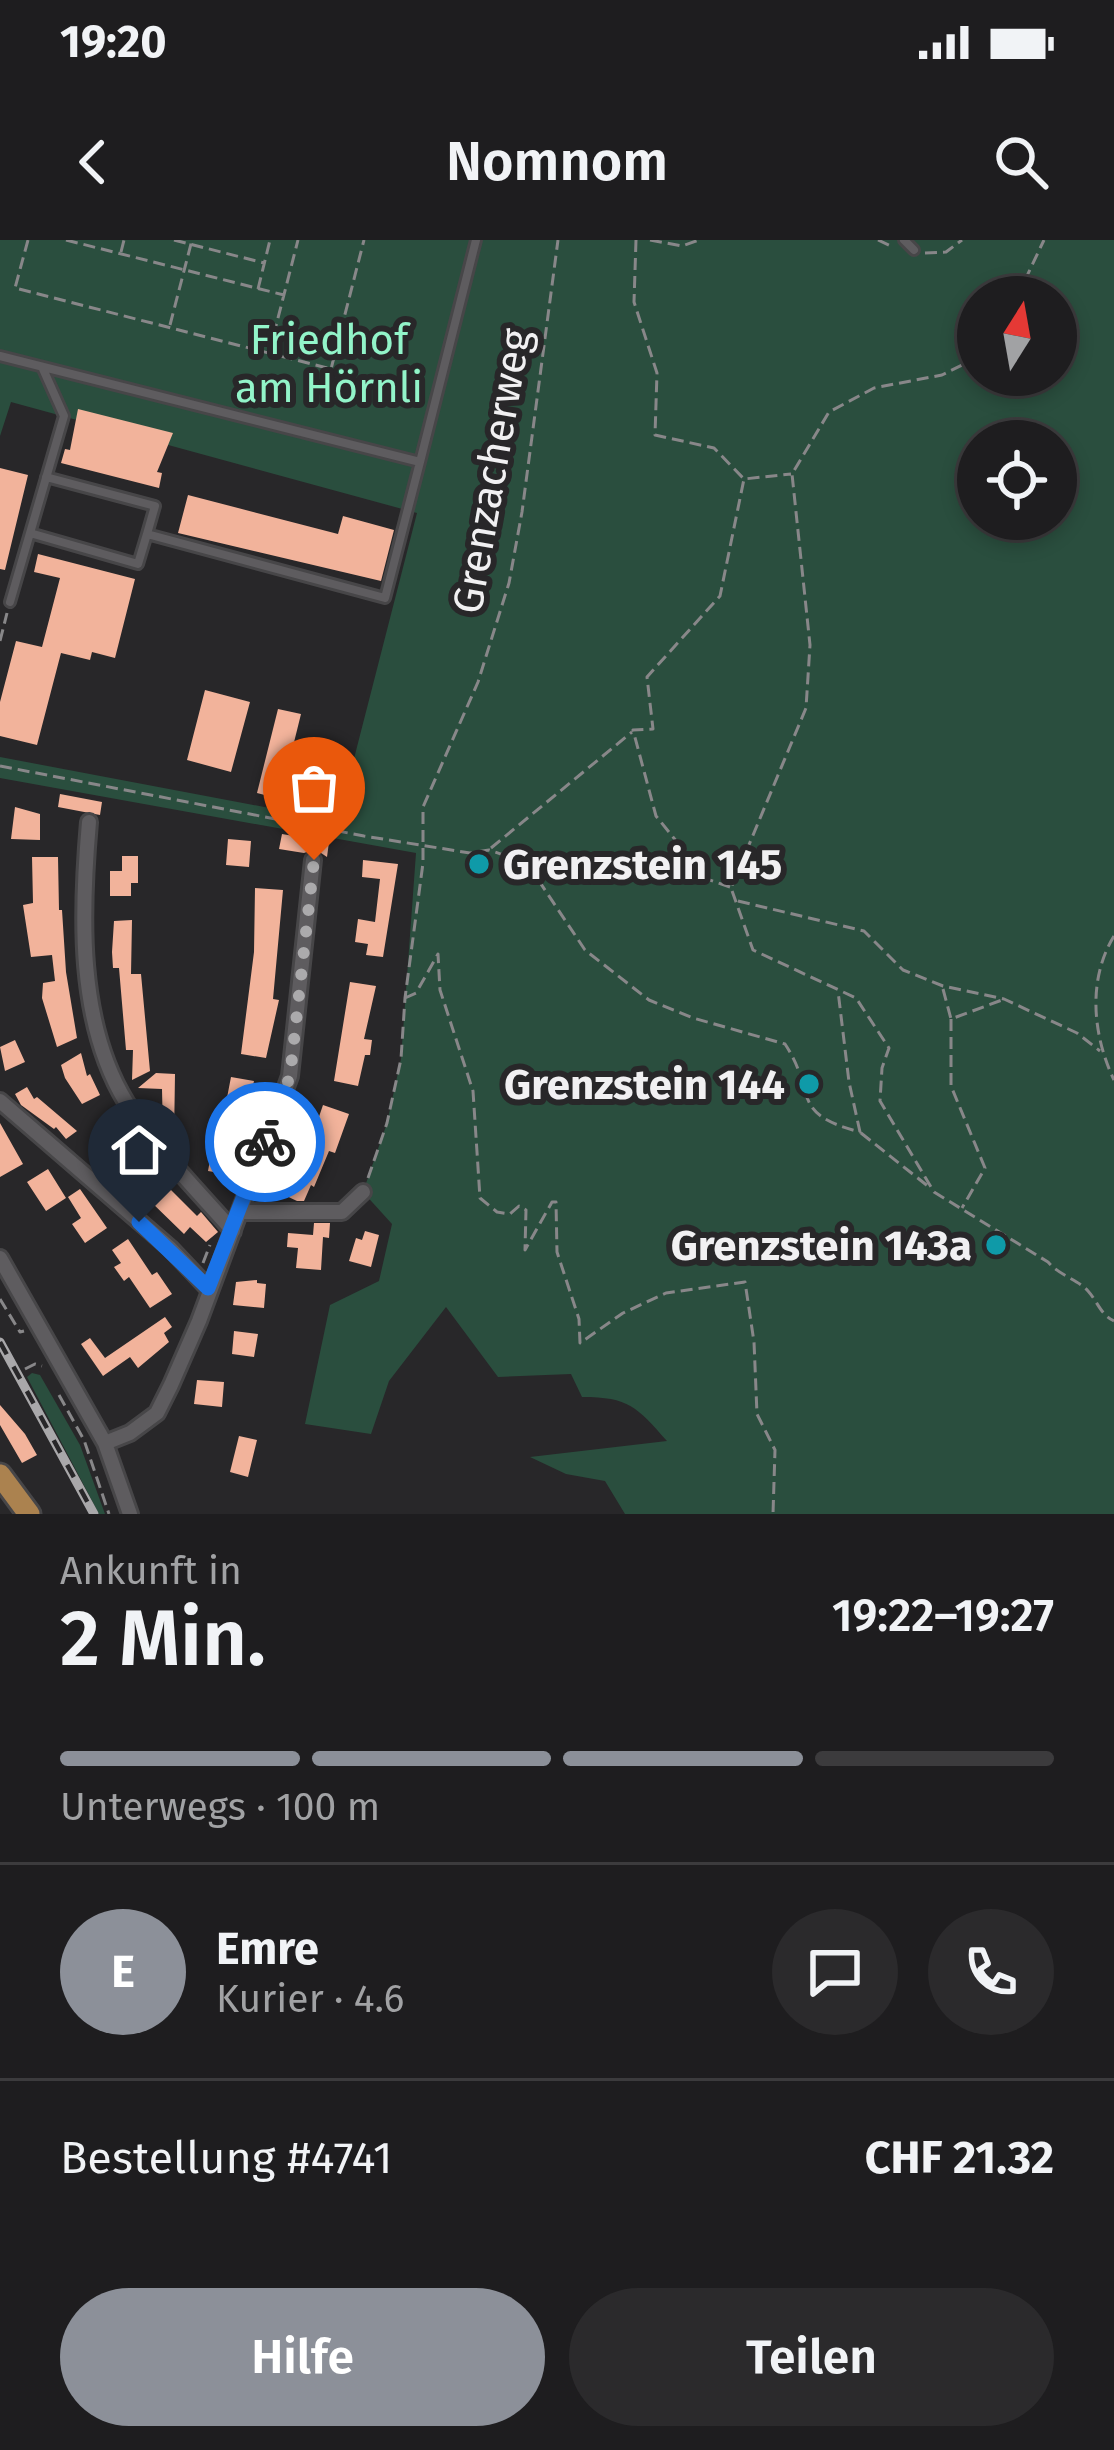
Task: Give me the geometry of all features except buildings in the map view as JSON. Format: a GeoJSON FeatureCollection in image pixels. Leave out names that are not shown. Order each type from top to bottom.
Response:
{"type":"FeatureCollection","features":[{"type":"Feature","properties":{"kind":"main road"},"geometry":{"type":"LineString","coordinates":[[0,1475],[29,1514]]}},
{"type":"Feature","properties":{"kind":"street"},"geometry":{"type":"LineString","coordinates":[[89,822],[83,897],[95,1030],[126,1102],[232,1231]]}},
{"type":"Feature","properties":{"kind":"street"},"geometry":{"type":"LineString","coordinates":[[105,1443],[130,1433],[157,1413],[200,1321],[208,1288],[290,1076],[314,860]]}},
{"type":"Feature","properties":{"kind":"street"},"geometry":{"type":"LineString","coordinates":[[0,1101],[208,1288]]}},
{"type":"Feature","properties":{"kind":"street"},"geometry":{"type":"LineString","coordinates":[[241,1212],[342,1212],[363,1192]]}},
{"type":"Feature","properties":{"kind":"street"},"geometry":{"type":"LineString","coordinates":[[0,1258],[105,1443],[130,1514]]}},
{"type":"Feature","properties":{"kind":"lane"},"geometry":{"type":"LineString","coordinates":[[147,534],[385,598],[476,240]]}},
{"type":"Feature","properties":{"kind":"lane"},"geometry":{"type":"LineString","coordinates":[[904,240],[914,250]]}},
{"type":"Feature","properties":{"kind":"lane"},"geometry":{"type":"LineString","coordinates":[[0,356],[420,462]]}},
{"type":"Feature","properties":{"kind":"lane"},"geometry":{"type":"LineString","coordinates":[[0,591],[11,598],[64,416],[43,368]]}},
{"type":"Feature","properties":{"kind":"lane"},"geometry":{"type":"LineString","coordinates":[[30,533],[139,563],[154,506],[46,477]]}},
{"type":"Feature","properties":{"kind":"path"},"geometry":{"type":"LineString","coordinates":[[28,240],[15,288],[331,368],[364,240]]}},
{"type":"Feature","properties":{"kind":"path"},"geometry":{"type":"LineString","coordinates":[[66,240],[284,295]]}},
{"type":"Feature","properties":{"kind":"path"},"geometry":{"type":"LineString","coordinates":[[120,254],[124,240]]}},
{"type":"Feature","properties":{"kind":"path"},"geometry":{"type":"LineString","coordinates":[[174,240],[264,263]]}},
{"type":"Feature","properties":{"kind":"path"},"geometry":{"type":"LineString","coordinates":[[258,290],[270,240]]}},
{"type":"Feature","properties":{"kind":"path"},"geometry":{"type":"LineString","coordinates":[[269,353],[298,240]]}},
{"type":"Feature","properties":{"kind":"path","name":"Grenzacherweg"},"geometry":{"type":"LineString","coordinates":[[363,1192],[387,1123],[401,1059],[423,863],[423,807],[478,682],[509,583],[558,240]]}},
{"type":"Feature","properties":{"kind":"path"},"geometry":{"type":"LineString","coordinates":[[636,240],[634,302],[657,373],[655,435],[714,448],[744,478]]}},
{"type":"Feature","properties":{"kind":"path"},"geometry":{"type":"LineString","coordinates":[[650,240],[682,246],[699,240]]}},
{"type":"Feature","properties":{"kind":"path"},"geometry":{"type":"LineString","coordinates":[[1027,276],[1044,240]]}},
{"type":"Feature","properties":{"kind":"path"},"geometry":{"type":"LineString","coordinates":[[170,328],[192,242]]}},
{"type":"Feature","properties":{"kind":"path"},"geometry":{"type":"LineString","coordinates":[[731,889],[806,708],[809,644],[792,473],[829,412],[874,388],[942,375],[957,368]]}},
{"type":"Feature","properties":{"kind":"path"},"geometry":{"type":"LineString","coordinates":[[744,478],[792,473]]}},
{"type":"Feature","properties":{"kind":"path"},"geometry":{"type":"LineString","coordinates":[[489,850],[634,730],[653,729],[647,677],[719,596],[744,478]]}},
{"type":"Feature","properties":{"kind":"path"},"geometry":{"type":"LineString","coordinates":[[0,640],[11,598]]}},
{"type":"Feature","properties":{"kind":"path"},"geometry":{"type":"LineString","coordinates":[[634,730],[656,816],[677,842],[687,872],[725,882],[753,950],[856,998],[889,1048],[881,1068],[880,1101],[934,1192]]}},
{"type":"Feature","properties":{"kind":"path"},"geometry":{"type":"LineString","coordinates":[[0,766],[364,836],[470,853],[489,850],[527,863],[585,950],[649,1000],[784,1044],[796,1062],[808,1107],[826,1123],[860,1132],[934,1192],[1048,1262],[1060,1276],[1084,1286],[1104,1316],[1114,1321]]}},
{"type":"Feature","properties":{"kind":"path"},"geometry":{"type":"LineString","coordinates":[[735,900],[864,931],[903,970],[943,986],[1004,999],[1077,1034],[1100,1052]]}},
{"type":"Feature","properties":{"kind":"path"},"geometry":{"type":"LineString","coordinates":[[1114,936],[1102,968],[1094,1021],[1100,1052],[1114,1080]]}},
{"type":"Feature","properties":{"kind":"path"},"geometry":{"type":"LineString","coordinates":[[405,998],[416,993],[438,954],[440,990],[473,1091],[480,1198],[497,1212],[510,1214],[519,1206],[526,1210],[525,1250],[551,1202],[556,1202],[557,1252],[579,1319],[580,1343],[622,1313],[666,1293],[745,1282],[757,1414],[775,1450],[773,1514]]}},
{"type":"Feature","properties":{"kind":"path"},"geometry":{"type":"LineString","coordinates":[[943,986],[951,1019],[951,1086],[986,1168],[961,1209]]}},
{"type":"Feature","properties":{"kind":"path"},"geometry":{"type":"LineString","coordinates":[[838,991],[860,1132]]}},
{"type":"Feature","properties":{"kind":"path"},"geometry":{"type":"LineString","coordinates":[[951,1019],[1004,999]]}},
{"type":"Feature","properties":{"kind":"path"},"geometry":{"type":"LineString","coordinates":[[0,1299],[20,1332],[26,1331]]}},
{"type":"Feature","properties":{"kind":"path"},"geometry":{"type":"LineString","coordinates":[[25,1369],[35,1364],[44,1369]]}},
{"type":"Feature","properties":{"kind":"path"},"geometry":{"type":"LineString","coordinates":[[54,1387],[83,1441],[110,1514]]}},
{"type":"Feature","properties":{"kind":"green space","name":"Friedhof am Hörnli"},"geometry":{"type":"Polygon","coordinates":[[[0,240],[1114,240],[1114,1514],[625,1514],[605,1481],[566,1474],[530,1457],[667,1441],[631,1406],[582,1397],[571,1374],[498,1377],[446,1307],[389,1381],[371,1434],[305,1424],[330,1305],[379,1281],[392,1224],[363,1192],[387,1123],[401,1059],[416,853],[0,778],[0,757],[338,821],[417,513],[11,402],[0,436],[0,240]]]}},
{"type":"Feature","properties":{"kind":"green space"},"geometry":{"type":"Polygon","coordinates":[[[40,1375],[80,1445],[105,1514],[99,1514],[27,1377],[40,1375]]]}},
{"type":"Feature","properties":{"kind":"railway"},"geometry":{"type":"LineString","coordinates":[[0,1342],[94,1514]]}},
{"type":"Feature","properties":{"kind":"way so far"},"geometry":{"type":"LineString","coordinates":[[265,1142],[290,1076],[314,860]]}},
{"type":"Feature","properties":{"kind":"place","name":"Grenzstein 145"},"geometry":{"type":"Point","coordinates":[479,864]}},
{"type":"Feature","properties":{"kind":"place","name":"Grenzstein 144"},"geometry":{"type":"Point","coordinates":[809,1084]}},
{"type":"Feature","properties":{"kind":"place","name":"Grenzstein 143a"},"geometry":{"type":"Point","coordinates":[996,1245]}},
{"type":"Feature","properties":{"kind":"route"},"geometry":{"type":"LineString","coordinates":[[139,1222],[208,1288],[265,1142]]}}]}
